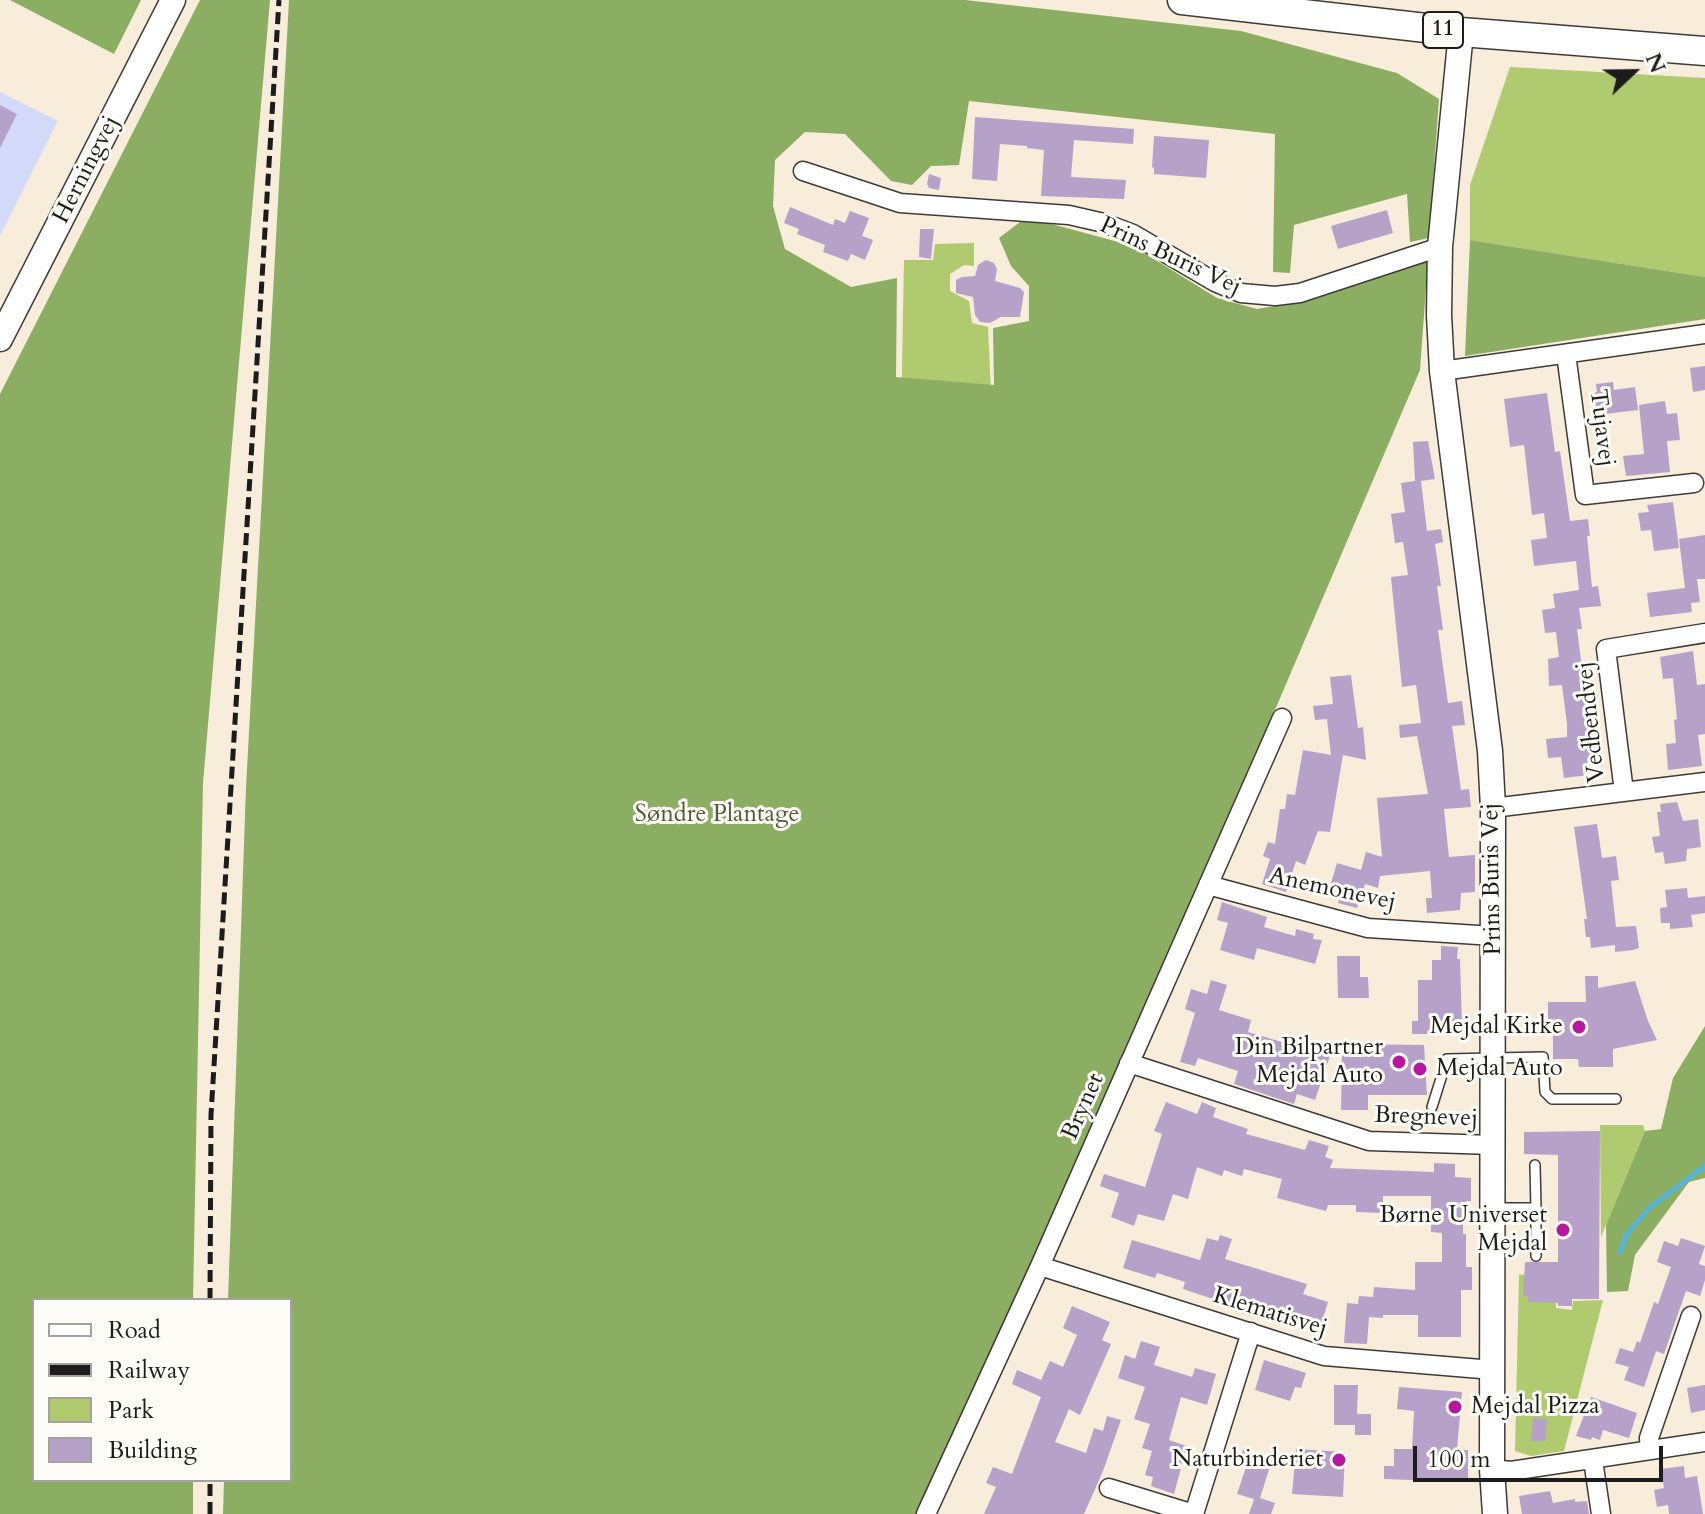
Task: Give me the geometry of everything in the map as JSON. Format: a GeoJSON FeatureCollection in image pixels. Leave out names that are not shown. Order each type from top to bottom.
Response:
{"type":"FeatureCollection","features":[{"type":"Feature","properties":{"kind":"main road","name":"11"},"geometry":{"type":"LineString","coordinates":[[1182,0],[1461,32],[1705,51]]}},
{"type":"Feature","properties":{"kind":"street","name":"Herningvej"},"geometry":{"type":"LineString","coordinates":[[0,339],[173,0]]}},
{"type":"Feature","properties":{"kind":"street","name":"Prins Buris Vej"},"geometry":{"type":"LineString","coordinates":[[1461,32],[1440,247],[1439,315],[1442,371],[1490,751],[1493,808],[1492,1469],[1495,1514]]}},
{"type":"Feature","properties":{"kind":"street","name":"Prins Buris Vej"},"geometry":{"type":"LineString","coordinates":[[803,171],[900,203],[1069,215],[1104,223],[1133,234],[1215,282],[1241,293],[1275,296],[1300,293],[1440,247]]}},
{"type":"Feature","properties":{"kind":"street"},"geometry":{"type":"LineString","coordinates":[[1442,371],[1705,334]]}},
{"type":"Feature","properties":{"kind":"street","name":"Tujavej"},"geometry":{"type":"LineString","coordinates":[[1566,354],[1585,495],[1694,483]]}},
{"type":"Feature","properties":{"kind":"street","name":"Vedbendvej"},"geometry":{"type":"LineString","coordinates":[[1624,792],[1606,649],[1705,633]]}},
{"type":"Feature","properties":{"kind":"street","name":"Brynet"},"geometry":{"type":"LineString","coordinates":[[926,1514],[1040,1266],[1282,718]]}},
{"type":"Feature","properties":{"kind":"street","name":"Vedbendvej"},"geometry":{"type":"LineString","coordinates":[[1493,808],[1705,782]]}},
{"type":"Feature","properties":{"kind":"street","name":"Anemonevej"},"geometry":{"type":"LineString","coordinates":[[1208,885],[1368,928],[1494,936]]}},
{"type":"Feature","properties":{"kind":"street","name":"Bregnevej"},"geometry":{"type":"LineString","coordinates":[[1129,1063],[1369,1141],[1493,1145]]}},
{"type":"Feature","properties":{"kind":"street","name":"Klematisvej"},"geometry":{"type":"LineString","coordinates":[[1040,1266],[1324,1356],[1493,1370]]}},
{"type":"Feature","properties":{"kind":"street"},"geometry":{"type":"LineString","coordinates":[[1650,1450],[1649,1438],[1691,1316]]}},
{"type":"Feature","properties":{"kind":"street"},"geometry":{"type":"LineString","coordinates":[[1109,1488],[1194,1514],[1251,1332]]}},
{"type":"Feature","properties":{"kind":"street"},"geometry":{"type":"LineString","coordinates":[[1492,1469],[1511,1471],[1705,1442]]}},
{"type":"Feature","properties":{"kind":"street"},"geometry":{"type":"LineString","coordinates":[[1593,1460],[1601,1514]]}},
{"type":"Feature","properties":{"kind":"lane"},"geometry":{"type":"LineString","coordinates":[[1432,1107],[1447,1059],[1543,1057],[1545,1092],[1552,1099],[1616,1099]]}},
{"type":"Feature","properties":{"kind":"lane"},"geometry":{"type":"LineString","coordinates":[[1535,1165],[1536,1256]]}},
{"type":"Feature","properties":{"kind":"lane"},"geometry":{"type":"LineString","coordinates":[[1493,1208],[1536,1208]]}},
{"type":"Feature","properties":{"kind":"shaded area"},"geometry":{"type":"Polygon","coordinates":[[[0,92],[58,121],[0,236],[0,92]]]}},
{"type":"Feature","properties":{"kind":"green space"},"geometry":{"type":"Polygon","coordinates":[[[10,0],[141,0],[114,54],[10,0]]]}},
{"type":"Feature","properties":{"kind":"green space"},"geometry":{"type":"Polygon","coordinates":[[[200,0],[270,0],[203,783],[193,1298],[32,1298],[32,1482],[193,1482],[193,1514],[0,1514],[0,394],[200,0]]]}},
{"type":"Feature","properties":{"kind":"green space","name":"Søndre Plantage"},"geometry":{"type":"Polygon","coordinates":[[[289,0],[965,0],[1241,31],[1397,73],[1439,99],[1429,238],[1410,242],[1407,194],[1294,225],[1290,273],[1273,272],[1275,134],[969,101],[959,165],[931,166],[912,185],[891,181],[845,134],[805,132],[775,160],[773,206],[785,249],[851,287],[897,278],[896,377],[994,385],[993,328],[1029,321],[1029,286],[1011,266],[999,238],[1020,222],[1037,220],[1133,246],[1217,298],[1257,309],[1311,300],[1428,260],[1420,370],[932,1514],[223,1514],[224,1482],[292,1482],[292,1298],[228,1298],[246,787],[289,0]]]}},
{"type":"Feature","properties":{"kind":"green space"},"geometry":{"type":"Polygon","coordinates":[[[1510,67],[1705,78],[1705,277],[1470,240],[1470,185],[1510,67]]]}},
{"type":"Feature","properties":{"kind":"green space"},"geometry":{"type":"Polygon","coordinates":[[[1470,240],[1705,277],[1705,319],[1465,356],[1470,240]]]}},
{"type":"Feature","properties":{"kind":"green space"},"geometry":{"type":"Polygon","coordinates":[[[974,243],[974,266],[964,265],[950,274],[950,291],[969,301],[972,323],[988,327],[991,391],[901,423],[904,260],[933,260],[935,244],[974,243]]]}},
{"type":"Feature","properties":{"kind":"green space"},"geometry":{"type":"Polygon","coordinates":[[[1705,1026],[1705,1178],[1689,1182],[1635,1255],[1628,1291],[1607,1292],[1606,1225],[1645,1131],[1661,1129],[1673,1078],[1705,1026]]]}},
{"type":"Feature","properties":{"kind":"green space"},"geometry":{"type":"Polygon","coordinates":[[[1600,1125],[1643,1125],[1645,1131],[1601,1237],[1600,1125]]]}},
{"type":"Feature","properties":{"kind":"green space"},"geometry":{"type":"Polygon","coordinates":[[[1554,1271],[1556,1308],[1572,1310],[1573,1301],[1603,1300],[1564,1451],[1531,1456],[1515,1451],[1519,1275],[1554,1271]]]}},
{"type":"Feature","properties":{"kind":"building"},"geometry":{"type":"Polygon","coordinates":[[[0,105],[17,114],[0,148],[0,105]]]}},
{"type":"Feature","properties":{"kind":"building"},"geometry":{"type":"Polygon","coordinates":[[[975,117],[1134,129],[1133,144],[1074,140],[1071,177],[1126,180],[1124,199],[1041,196],[1044,150],[1027,146],[1000,144],[997,181],[972,179],[975,117]]]}},
{"type":"Feature","properties":{"kind":"building"},"geometry":{"type":"Polygon","coordinates":[[[1154,136],[1209,140],[1206,178],[1154,174],[1154,136]]]}},
{"type":"Feature","properties":{"kind":"building"},"geometry":{"type":"Polygon","coordinates":[[[929,174],[941,178],[939,190],[929,188],[929,174]]]}},
{"type":"Feature","properties":{"kind":"building"},"geometry":{"type":"Polygon","coordinates":[[[790,207],[833,225],[835,219],[845,223],[850,211],[869,218],[862,236],[873,240],[865,260],[851,254],[848,261],[823,252],[825,245],[797,234],[799,229],[784,223],[790,207]]]}},
{"type":"Feature","properties":{"kind":"building"},"geometry":{"type":"Polygon","coordinates":[[[1387,210],[1393,233],[1338,249],[1331,226],[1387,210]]]}},
{"type":"Feature","properties":{"kind":"building"},"geometry":{"type":"Polygon","coordinates":[[[920,229],[934,229],[931,259],[919,257],[920,229]]]}},
{"type":"Feature","properties":{"kind":"building"},"geometry":{"type":"Polygon","coordinates":[[[986,260],[994,263],[997,269],[995,281],[1024,292],[1020,317],[980,322],[975,315],[973,297],[956,293],[956,280],[975,276],[978,265],[986,260]]]}},
{"type":"Feature","properties":{"kind":"building"},"geometry":{"type":"Polygon","coordinates":[[[1705,366],[1705,390],[1693,392],[1690,368],[1705,366]]]}},
{"type":"Feature","properties":{"kind":"building"},"geometry":{"type":"Polygon","coordinates":[[[1613,382],[1614,390],[1635,387],[1638,410],[1597,415],[1596,384],[1613,382]]]}},
{"type":"Feature","properties":{"kind":"building"},"geometry":{"type":"Polygon","coordinates":[[[1547,393],[1555,452],[1560,451],[1570,521],[1588,519],[1592,587],[1598,586],[1601,606],[1579,608],[1582,629],[1577,629],[1589,722],[1594,721],[1599,757],[1587,759],[1589,775],[1564,778],[1561,757],[1548,758],[1546,739],[1567,737],[1567,724],[1562,685],[1549,686],[1548,659],[1559,657],[1556,632],[1545,633],[1542,610],[1555,608],[1553,594],[1579,590],[1576,561],[1534,566],[1531,540],[1547,538],[1544,513],[1532,515],[1524,445],[1510,447],[1504,399],[1547,393]]]}},
{"type":"Feature","properties":{"kind":"building"},"geometry":{"type":"Polygon","coordinates":[[[1665,401],[1667,414],[1677,413],[1680,440],[1667,441],[1670,472],[1626,476],[1623,456],[1644,454],[1639,405],[1665,401]]]}},
{"type":"Feature","properties":{"kind":"building"},"geometry":{"type":"Polygon","coordinates":[[[1428,441],[1435,479],[1421,481],[1427,531],[1441,529],[1443,542],[1435,544],[1443,630],[1438,630],[1448,703],[1462,701],[1465,725],[1452,726],[1461,790],[1469,789],[1471,807],[1444,809],[1447,839],[1449,857],[1475,855],[1475,892],[1461,893],[1460,910],[1427,913],[1426,898],[1432,898],[1430,871],[1380,876],[1378,888],[1365,884],[1357,908],[1338,903],[1343,887],[1331,883],[1337,863],[1361,870],[1366,852],[1382,857],[1377,798],[1428,794],[1417,736],[1400,738],[1399,725],[1421,723],[1416,685],[1402,687],[1391,577],[1408,575],[1403,542],[1395,543],[1391,514],[1405,512],[1401,483],[1415,481],[1413,442],[1428,441]]]}},
{"type":"Feature","properties":{"kind":"building"},"geometry":{"type":"Polygon","coordinates":[[[1673,502],[1679,548],[1654,551],[1651,530],[1641,531],[1638,513],[1649,512],[1647,505],[1673,502]]]}},
{"type":"Feature","properties":{"kind":"building"},"geometry":{"type":"Polygon","coordinates":[[[1705,535],[1705,579],[1697,579],[1700,602],[1691,603],[1692,612],[1650,617],[1647,593],[1685,588],[1679,539],[1705,535]]]}},
{"type":"Feature","properties":{"kind":"building"},"geometry":{"type":"Polygon","coordinates":[[[1693,651],[1697,685],[1705,684],[1705,734],[1698,735],[1702,766],[1668,770],[1666,744],[1676,743],[1674,720],[1677,719],[1673,678],[1663,679],[1660,657],[1693,651]]]}},
{"type":"Feature","properties":{"kind":"building"},"geometry":{"type":"Polygon","coordinates":[[[1351,675],[1358,728],[1363,727],[1366,760],[1343,755],[1330,832],[1318,831],[1305,865],[1296,861],[1286,892],[1262,884],[1270,859],[1263,856],[1268,842],[1275,844],[1280,809],[1285,809],[1287,794],[1295,795],[1303,750],[1331,755],[1327,719],[1315,720],[1313,706],[1333,704],[1330,677],[1351,675]]]}},
{"type":"Feature","properties":{"kind":"building"},"geometry":{"type":"Polygon","coordinates":[[[1677,802],[1683,821],[1698,819],[1701,847],[1687,849],[1686,861],[1665,864],[1663,852],[1655,853],[1652,837],[1660,836],[1657,812],[1661,812],[1660,804],[1677,802]]]}},
{"type":"Feature","properties":{"kind":"building"},"geometry":{"type":"Polygon","coordinates":[[[1597,824],[1602,858],[1616,856],[1619,880],[1611,881],[1616,927],[1636,926],[1639,948],[1633,950],[1615,952],[1615,945],[1591,948],[1590,937],[1586,937],[1584,919],[1587,919],[1574,827],[1597,824]]]}},
{"type":"Feature","properties":{"kind":"building"},"geometry":{"type":"Polygon","coordinates":[[[1687,888],[1688,898],[1705,896],[1705,913],[1691,915],[1693,927],[1670,929],[1670,923],[1661,923],[1660,908],[1667,907],[1665,890],[1687,888]]]}},
{"type":"Feature","properties":{"kind":"building"},"geometry":{"type":"Polygon","coordinates":[[[1222,902],[1267,917],[1264,927],[1295,936],[1296,929],[1314,934],[1313,939],[1322,940],[1315,964],[1257,948],[1254,960],[1220,950],[1228,923],[1217,920],[1222,902]]]}},
{"type":"Feature","properties":{"kind":"building"},"geometry":{"type":"Polygon","coordinates":[[[1441,946],[1458,947],[1462,1026],[1437,1026],[1437,1034],[1412,1034],[1412,1021],[1418,1021],[1418,980],[1432,980],[1432,960],[1441,960],[1441,946]]]}},
{"type":"Feature","properties":{"kind":"building"},"geometry":{"type":"Polygon","coordinates":[[[1337,956],[1360,956],[1360,977],[1368,977],[1369,998],[1338,998],[1337,956]]]}},
{"type":"Feature","properties":{"kind":"building","name":"Mejdal Kirke"},"geometry":{"type":"Polygon","coordinates":[[[1585,976],[1598,976],[1598,988],[1635,981],[1657,1040],[1613,1049],[1613,1067],[1579,1067],[1578,1059],[1553,1059],[1553,1032],[1548,1032],[1548,1002],[1586,1002],[1585,976]]]}},
{"type":"Feature","properties":{"kind":"building"},"geometry":{"type":"Polygon","coordinates":[[[1211,980],[1227,985],[1219,1010],[1251,1020],[1248,1032],[1330,1056],[1315,1100],[1297,1094],[1294,1104],[1234,1084],[1238,1071],[1198,1058],[1195,1066],[1180,1062],[1195,1013],[1185,1009],[1191,989],[1207,994],[1211,980]]]}},
{"type":"Feature","properties":{"kind":"building"},"geometry":{"type":"Polygon","coordinates":[[[1342,1044],[1424,1045],[1427,1095],[1368,1095],[1368,1110],[1341,1110],[1342,1044]]]}},
{"type":"Feature","properties":{"kind":"building"},"geometry":{"type":"Polygon","coordinates":[[[1166,1102],[1197,1114],[1202,1102],[1216,1108],[1213,1117],[1248,1129],[1246,1134],[1305,1150],[1309,1140],[1329,1146],[1325,1157],[1333,1160],[1330,1168],[1434,1172],[1434,1163],[1455,1164],[1455,1177],[1471,1178],[1471,1201],[1466,1201],[1466,1206],[1463,1206],[1463,1234],[1466,1234],[1466,1267],[1472,1267],[1472,1290],[1461,1290],[1461,1337],[1418,1337],[1418,1315],[1383,1315],[1383,1318],[1369,1317],[1367,1344],[1344,1343],[1347,1303],[1358,1304],[1359,1296],[1373,1297],[1374,1287],[1415,1290],[1415,1262],[1442,1262],[1442,1233],[1431,1232],[1431,1196],[1383,1196],[1383,1213],[1356,1212],[1356,1205],[1328,1205],[1326,1211],[1277,1198],[1282,1179],[1244,1169],[1242,1176],[1224,1170],[1222,1176],[1197,1167],[1188,1199],[1173,1194],[1164,1221],[1138,1214],[1134,1226],[1111,1217],[1119,1193],[1100,1186],[1104,1174],[1145,1187],[1162,1134],[1154,1131],[1166,1102]]]}},
{"type":"Feature","properties":{"kind":"building"},"geometry":{"type":"Polygon","coordinates":[[[1600,1131],[1599,1299],[1572,1299],[1572,1306],[1528,1302],[1528,1296],[1523,1296],[1525,1262],[1558,1262],[1558,1155],[1524,1154],[1524,1132],[1600,1131]]]}},
{"type":"Feature","properties":{"kind":"building"},"geometry":{"type":"Polygon","coordinates":[[[1220,1235],[1232,1239],[1225,1259],[1307,1284],[1303,1294],[1328,1302],[1322,1322],[1314,1319],[1310,1330],[1251,1312],[1250,1316],[1220,1306],[1222,1302],[1183,1289],[1185,1282],[1157,1273],[1155,1278],[1123,1268],[1132,1240],[1200,1260],[1207,1238],[1218,1241],[1220,1235]]]}},
{"type":"Feature","properties":{"kind":"building"},"geometry":{"type":"Polygon","coordinates":[[[1681,1238],[1705,1246],[1699,1264],[1705,1266],[1705,1280],[1700,1296],[1686,1291],[1664,1354],[1656,1351],[1644,1387],[1624,1380],[1629,1367],[1615,1363],[1620,1348],[1633,1352],[1637,1341],[1640,1343],[1654,1302],[1658,1304],[1671,1267],[1657,1262],[1664,1241],[1678,1246],[1681,1238]]]}},
{"type":"Feature","properties":{"kind":"building"},"geometry":{"type":"Polygon","coordinates":[[[1072,1306],[1110,1322],[1102,1340],[1111,1344],[1080,1415],[1069,1409],[1055,1442],[1086,1453],[1094,1428],[1103,1431],[1107,1416],[1121,1420],[1103,1471],[1084,1514],[984,1514],[996,1487],[986,1483],[993,1467],[1012,1474],[1041,1397],[1012,1384],[1017,1370],[1041,1380],[1050,1361],[1063,1367],[1077,1335],[1063,1328],[1072,1306]]]}},
{"type":"Feature","properties":{"kind":"building"},"geometry":{"type":"Polygon","coordinates":[[[1141,1341],[1160,1347],[1154,1365],[1192,1377],[1195,1368],[1216,1374],[1207,1405],[1181,1397],[1169,1440],[1187,1446],[1174,1494],[1151,1486],[1153,1477],[1145,1475],[1152,1451],[1142,1448],[1150,1424],[1134,1419],[1145,1387],[1118,1378],[1125,1355],[1135,1359],[1141,1341]]]}},
{"type":"Feature","properties":{"kind":"building"},"geometry":{"type":"Polygon","coordinates":[[[1264,1360],[1306,1373],[1301,1388],[1295,1387],[1290,1401],[1255,1390],[1264,1360]]]}},
{"type":"Feature","properties":{"kind":"building"},"geometry":{"type":"Polygon","coordinates":[[[1334,1385],[1358,1385],[1357,1414],[1371,1414],[1371,1435],[1355,1435],[1355,1425],[1334,1425],[1334,1385]]]}},
{"type":"Feature","properties":{"kind":"building"},"geometry":{"type":"Polygon","coordinates":[[[1705,1385],[1705,1410],[1691,1413],[1687,1388],[1705,1385]]]}},
{"type":"Feature","properties":{"kind":"building"},"geometry":{"type":"Polygon","coordinates":[[[1399,1387],[1462,1392],[1457,1450],[1468,1450],[1468,1482],[1384,1479],[1384,1466],[1394,1466],[1394,1449],[1412,1449],[1414,1411],[1397,1409],[1399,1387]]]}},
{"type":"Feature","properties":{"kind":"building"},"geometry":{"type":"Polygon","coordinates":[[[1591,1397],[1637,1413],[1629,1438],[1603,1430],[1600,1440],[1576,1436],[1591,1397]]]}},
{"type":"Feature","properties":{"kind":"building"},"geometry":{"type":"Polygon","coordinates":[[[1533,1418],[1547,1419],[1545,1441],[1531,1441],[1533,1418]]]}},
{"type":"Feature","properties":{"kind":"building"},"geometry":{"type":"Polygon","coordinates":[[[1296,1449],[1345,1452],[1343,1497],[1292,1494],[1296,1449]]]}},
{"type":"Feature","properties":{"kind":"building"},"geometry":{"type":"Polygon","coordinates":[[[1243,1450],[1272,1460],[1260,1498],[1275,1503],[1271,1514],[1249,1514],[1254,1499],[1237,1494],[1246,1467],[1238,1465],[1243,1450]]]}},
{"type":"Feature","properties":{"kind":"building"},"geometry":{"type":"Polygon","coordinates":[[[1684,1466],[1685,1478],[1697,1476],[1703,1514],[1669,1514],[1668,1505],[1657,1507],[1654,1490],[1664,1488],[1661,1469],[1684,1466]]]}},
{"type":"Feature","properties":{"kind":"building"},"geometry":{"type":"Polygon","coordinates":[[[1550,1491],[1553,1503],[1575,1499],[1575,1502],[1587,1501],[1589,1514],[1522,1514],[1519,1496],[1550,1491]]]}},
{"type":"Feature","properties":{"kind":"waterway"},"geometry":{"type":"LineString","coordinates":[[1620,1252],[1627,1234],[1649,1208],[1705,1166]]}},
{"type":"Feature","properties":{"kind":"railway"},"geometry":{"type":"LineString","coordinates":[[210,1298],[211,1115],[279,0]]}},
{"type":"Feature","properties":{"kind":"railway"},"geometry":{"type":"LineString","coordinates":[[210,1482],[210,1514]]}},
{"type":"Feature","properties":{"kind":"place","name":"Mejdal Kirke"},"geometry":{"type":"Point","coordinates":[1579,1027]}},
{"type":"Feature","properties":{"kind":"place","name":"Din Bilpartner Mejdal Auto"},"geometry":{"type":"Point","coordinates":[1399,1062]}},
{"type":"Feature","properties":{"kind":"place","name":"Mejdal Auto"},"geometry":{"type":"Point","coordinates":[1420,1069]}},
{"type":"Feature","properties":{"kind":"place","name":"Børne Universet Mejdal"},"geometry":{"type":"Point","coordinates":[1563,1230]}},
{"type":"Feature","properties":{"kind":"place","name":"Mejdal Pizza"},"geometry":{"type":"Point","coordinates":[1455,1407]}},
{"type":"Feature","properties":{"kind":"place","name":"Naturbinderiet"},"geometry":{"type":"Point","coordinates":[1339,1460]}}]}
